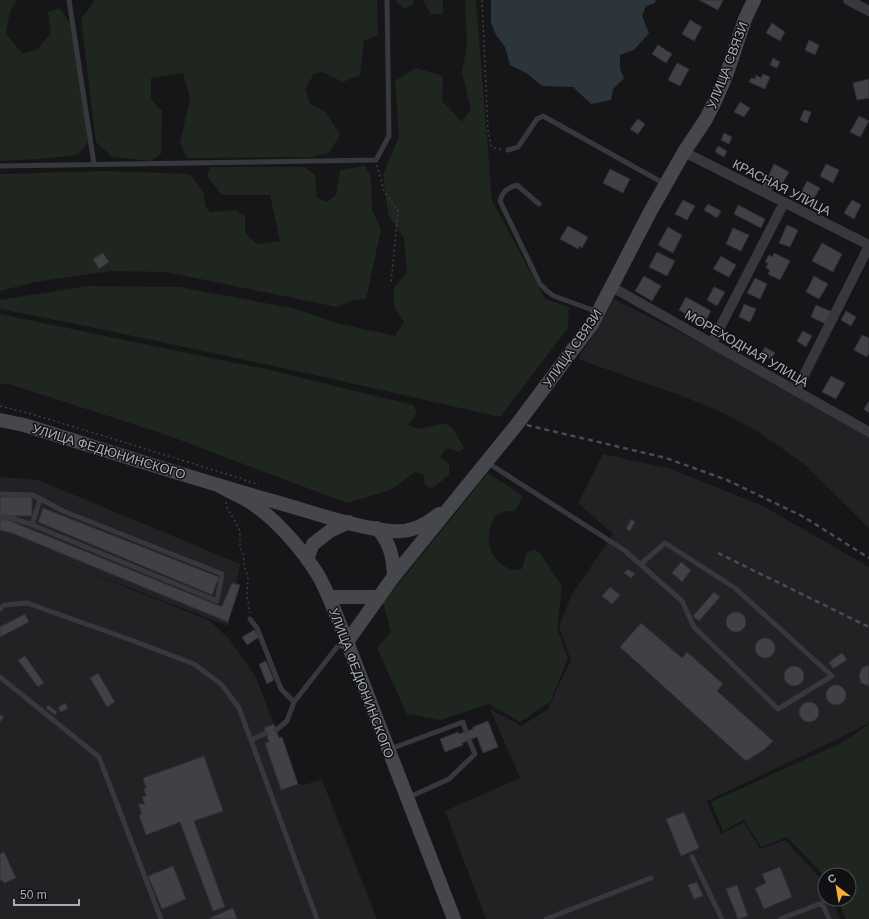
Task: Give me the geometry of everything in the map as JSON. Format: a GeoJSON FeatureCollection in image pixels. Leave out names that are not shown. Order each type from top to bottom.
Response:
{"type":"FeatureCollection","features":[{"type":"Feature","properties":{"kind":"main road","name":"УЛИЦА СВЯЗИ"},"geometry":{"type":"LineString","coordinates":[[347,642],[394,576],[457,500],[565,361],[599,312],[684,152],[706,119],[716,99],[726,76],[745,19],[754,0]]}},
{"type":"Feature","properties":{"kind":"main road","name":"УЛИЦА ФЕДЮНИНСКОГО"},"geometry":{"type":"LineString","coordinates":[[0,420],[24,425],[223,488],[349,522],[390,531],[403,531],[419,528],[432,520],[457,500]]}},
{"type":"Feature","properties":{"kind":"main road","name":"УЛИЦА ФЕДЮНИНСКОГО"},"geometry":{"type":"LineString","coordinates":[[223,488],[250,502],[268,516],[307,559],[318,576],[329,597],[347,642],[454,919]]}},
{"type":"Feature","properties":{"kind":"main road"},"geometry":{"type":"LineString","coordinates":[[307,559],[313,544],[330,531],[349,522]]}},
{"type":"Feature","properties":{"kind":"main road"},"geometry":{"type":"LineString","coordinates":[[377,528],[390,547],[394,576]]}},
{"type":"Feature","properties":{"kind":"main road"},"geometry":{"type":"LineString","coordinates":[[329,597],[378,597]]}},
{"type":"Feature","properties":{"kind":"street"},"geometry":{"type":"LineString","coordinates":[[848,0],[869,11]]}},
{"type":"Feature","properties":{"kind":"street","name":"КРАСНАЯ УЛИЦА"},"geometry":{"type":"LineString","coordinates":[[684,152],[869,245]]}},
{"type":"Feature","properties":{"kind":"street"},"geometry":{"type":"LineString","coordinates":[[712,343],[784,203]]}},
{"type":"Feature","properties":{"kind":"street"},"geometry":{"type":"LineString","coordinates":[[796,391],[869,245]]}},
{"type":"Feature","properties":{"kind":"street","name":"МОРЕХОДНАЯ УЛИЦА"},"geometry":{"type":"LineString","coordinates":[[612,287],[869,432]]}},
{"type":"Feature","properties":{"kind":"lane"},"geometry":{"type":"LineString","coordinates":[[69,0],[94,164]]}},
{"type":"Feature","properties":{"kind":"lane"},"geometry":{"type":"LineString","coordinates":[[0,166],[376,160],[389,136],[387,0]]}},
{"type":"Feature","properties":{"kind":"lane"},"geometry":{"type":"LineString","coordinates":[[508,150],[518,147],[537,119],[543,116],[666,185]]}},
{"type":"Feature","properties":{"kind":"lane"},"geometry":{"type":"LineString","coordinates":[[539,204],[517,186],[510,187],[502,195],[500,201],[540,284],[554,296],[599,312]]}},
{"type":"Feature","properties":{"kind":"lane"},"geometry":{"type":"LineString","coordinates":[[487,462],[624,550],[641,564],[682,601],[694,627],[778,709],[832,676],[735,588],[665,543],[641,564]]}},
{"type":"Feature","properties":{"kind":"lane"},"geometry":{"type":"LineString","coordinates":[[0,494],[33,495],[63,511],[222,574],[217,601],[32,525],[11,518],[0,518]]}},
{"type":"Feature","properties":{"kind":"lane"},"geometry":{"type":"LineString","coordinates":[[32,525],[40,499]]}},
{"type":"Feature","properties":{"kind":"lane"},"geometry":{"type":"LineString","coordinates":[[0,609],[4,606],[27,603],[194,664],[222,685],[239,708],[317,919]]}},
{"type":"Feature","properties":{"kind":"lane"},"geometry":{"type":"LineString","coordinates":[[250,619],[257,628],[281,689],[294,702]]}},
{"type":"Feature","properties":{"kind":"lane"},"geometry":{"type":"LineString","coordinates":[[276,730],[287,721],[294,702],[336,647],[347,642]]}},
{"type":"Feature","properties":{"kind":"lane"},"geometry":{"type":"LineString","coordinates":[[0,677],[99,757],[161,919]]}},
{"type":"Feature","properties":{"kind":"lane"},"geometry":{"type":"LineString","coordinates":[[388,750],[463,722],[466,732]]}},
{"type":"Feature","properties":{"kind":"lane"},"geometry":{"type":"LineString","coordinates":[[251,740],[266,733]]}},
{"type":"Feature","properties":{"kind":"lane"},"geometry":{"type":"LineString","coordinates":[[406,798],[448,779],[475,754],[469,740]]}},
{"type":"Feature","properties":{"kind":"lane"},"geometry":{"type":"LineString","coordinates":[[692,856],[722,919]]}},
{"type":"Feature","properties":{"kind":"lane"},"geometry":{"type":"LineString","coordinates":[[546,919],[651,878]]}},
{"type":"Feature","properties":{"kind":"lane"},"geometry":{"type":"LineString","coordinates":[[780,919],[822,903],[829,919]]}},
{"type":"Feature","properties":{"kind":"path"},"geometry":{"type":"LineString","coordinates":[[482,0],[488,131],[491,146],[497,149],[508,150]]}},
{"type":"Feature","properties":{"kind":"path"},"geometry":{"type":"LineString","coordinates":[[376,160],[384,191],[398,211],[391,283]]}},
{"type":"Feature","properties":{"kind":"path"},"geometry":{"type":"LineString","coordinates":[[0,406],[35,415],[265,486]]}},
{"type":"Feature","properties":{"kind":"path"},"geometry":{"type":"LineString","coordinates":[[244,480],[249,494]]}},
{"type":"Feature","properties":{"kind":"path"},"geometry":{"type":"LineString","coordinates":[[223,488],[227,508],[239,528],[240,546],[248,577],[247,597],[250,619]]}},
{"type":"Feature","properties":{"kind":"shaded area"},"geometry":{"type":"Polygon","coordinates":[[[0,0],[17,0],[10,11],[6,34],[22,53],[37,50],[51,33],[48,12],[60,8],[70,24],[89,141],[78,155],[0,161],[0,0]]]}},
{"type":"Feature","properties":{"kind":"shaded area"},"geometry":{"type":"Polygon","coordinates":[[[94,0],[377,0],[378,35],[364,41],[360,75],[343,82],[322,72],[314,74],[305,89],[310,104],[326,112],[340,135],[329,153],[312,157],[187,158],[180,143],[190,98],[183,73],[151,78],[151,99],[162,111],[161,154],[151,161],[112,157],[96,142],[81,19],[94,0]]]}},
{"type":"Feature","properties":{"kind":"shaded area"},"geometry":{"type":"Polygon","coordinates":[[[395,0],[413,0],[413,5],[404,9],[395,0]]]}},
{"type":"Feature","properties":{"kind":"shaded area"},"geometry":{"type":"Polygon","coordinates":[[[423,0],[443,0],[443,13],[431,15],[423,0]]]}},
{"type":"Feature","properties":{"kind":"shaded area"},"geometry":{"type":"Polygon","coordinates":[[[465,0],[476,0],[492,201],[545,299],[569,307],[568,328],[500,417],[126,334],[0,309],[0,300],[87,286],[179,287],[297,309],[336,323],[395,336],[404,322],[394,306],[394,288],[407,273],[404,238],[388,215],[383,174],[399,137],[395,81],[416,68],[443,76],[442,101],[462,122],[471,109],[462,72],[467,45],[465,0]]]}},
{"type":"Feature","properties":{"kind":"shaded area"},"geometry":{"type":"Polygon","coordinates":[[[491,0],[656,0],[655,3],[646,6],[642,16],[649,33],[634,50],[620,55],[620,69],[624,78],[613,89],[611,100],[591,104],[573,87],[542,86],[528,74],[510,65],[505,47],[496,35],[491,23],[491,0]]]}},
{"type":"Feature","properties":{"kind":"shaded area"},"geometry":{"type":"Polygon","coordinates":[[[365,166],[371,177],[372,209],[381,230],[366,299],[353,300],[337,307],[166,272],[111,271],[35,282],[0,291],[0,174],[107,171],[190,174],[204,193],[205,205],[210,212],[236,210],[245,216],[245,233],[257,244],[280,241],[270,195],[222,195],[207,176],[211,167],[305,167],[315,175],[317,198],[327,202],[336,195],[340,170],[365,166]]]}},
{"type":"Feature","properties":{"kind":"shaded area"},"geometry":{"type":"Polygon","coordinates":[[[614,299],[796,391],[869,432],[869,528],[805,465],[759,432],[721,412],[682,396],[578,359],[614,299]]]}},
{"type":"Feature","properties":{"kind":"shaded area"},"geometry":{"type":"Polygon","coordinates":[[[0,314],[274,371],[413,405],[417,413],[408,425],[419,429],[445,423],[453,429],[464,448],[459,452],[446,448],[440,458],[449,463],[449,475],[433,488],[425,485],[423,474],[415,472],[391,490],[347,503],[164,434],[9,384],[0,384],[0,314]]]}},
{"type":"Feature","properties":{"kind":"shaded area"},"geometry":{"type":"Polygon","coordinates":[[[603,454],[671,469],[763,506],[869,567],[869,723],[707,801],[721,834],[744,822],[760,849],[785,840],[817,874],[817,907],[835,907],[840,919],[486,919],[445,811],[520,778],[490,709],[521,726],[547,710],[571,660],[559,627],[571,596],[613,534],[578,503],[603,454]]]}},
{"type":"Feature","properties":{"kind":"shaded area"},"geometry":{"type":"Polygon","coordinates":[[[488,473],[523,496],[515,511],[501,513],[494,518],[489,532],[492,552],[500,563],[513,570],[522,569],[526,553],[534,549],[540,553],[562,586],[557,628],[568,658],[550,702],[520,722],[489,704],[441,720],[407,714],[377,648],[391,632],[383,603],[488,473]]]}},
{"type":"Feature","properties":{"kind":"shaded area"},"geometry":{"type":"Polygon","coordinates":[[[0,477],[38,480],[240,564],[228,626],[59,560],[210,621],[230,640],[256,677],[279,738],[282,737],[298,784],[303,785],[322,780],[377,919],[0,919],[0,477]]]}},
{"type":"Feature","properties":{"kind":"shaded area"},"geometry":{"type":"Polygon","coordinates":[[[869,724],[869,919],[846,919],[841,907],[857,907],[857,867],[817,867],[817,869],[787,837],[761,847],[744,820],[723,831],[711,802],[841,743],[869,724]]]}},
{"type":"Feature","properties":{"kind":"building"},"geometry":{"type":"Polygon","coordinates":[[[699,0],[723,0],[718,10],[699,0]]]}},
{"type":"Feature","properties":{"kind":"building"},"geometry":{"type":"Polygon","coordinates":[[[690,20],[702,27],[694,41],[682,34],[690,20]]]}},
{"type":"Feature","properties":{"kind":"building"},"geometry":{"type":"Polygon","coordinates":[[[772,23],[785,32],[780,41],[766,33],[772,23]]]}},
{"type":"Feature","properties":{"kind":"building"},"geometry":{"type":"Polygon","coordinates":[[[809,40],[819,45],[815,55],[805,50],[809,40]]]}},
{"type":"Feature","properties":{"kind":"building"},"geometry":{"type":"Polygon","coordinates":[[[658,45],[672,54],[666,63],[652,54],[658,45]]]}},
{"type":"Feature","properties":{"kind":"building"},"geometry":{"type":"Polygon","coordinates":[[[773,58],[780,62],[777,68],[770,65],[773,58]]]}},
{"type":"Feature","properties":{"kind":"building"},"geometry":{"type":"Polygon","coordinates":[[[677,63],[689,69],[680,86],[668,80],[677,63]]]}},
{"type":"Feature","properties":{"kind":"building"},"geometry":{"type":"Polygon","coordinates":[[[763,74],[770,77],[765,89],[749,82],[751,78],[755,79],[756,75],[761,78],[763,74]]]}},
{"type":"Feature","properties":{"kind":"building"},"geometry":{"type":"Polygon","coordinates":[[[869,79],[869,98],[857,100],[853,83],[869,79]]]}},
{"type":"Feature","properties":{"kind":"building"},"geometry":{"type":"Polygon","coordinates":[[[740,102],[750,108],[744,117],[734,112],[740,102]]]}},
{"type":"Feature","properties":{"kind":"building"},"geometry":{"type":"Polygon","coordinates":[[[804,110],[811,112],[807,123],[800,120],[804,110]]]}},
{"type":"Feature","properties":{"kind":"building"},"geometry":{"type":"Polygon","coordinates":[[[859,116],[869,121],[860,137],[850,132],[859,116]]]}},
{"type":"Feature","properties":{"kind":"building"},"geometry":{"type":"Polygon","coordinates":[[[638,119],[645,124],[638,134],[630,129],[638,119]]]}},
{"type":"Feature","properties":{"kind":"building"},"geometry":{"type":"Polygon","coordinates":[[[724,133],[732,137],[729,144],[721,140],[724,133]]]}},
{"type":"Feature","properties":{"kind":"building"},"geometry":{"type":"Polygon","coordinates":[[[718,146],[727,151],[724,157],[715,152],[718,146]]]}},
{"type":"Feature","properties":{"kind":"building"},"geometry":{"type":"Polygon","coordinates":[[[774,164],[789,172],[782,184],[768,177],[774,164]]]}},
{"type":"Feature","properties":{"kind":"building"},"geometry":{"type":"Polygon","coordinates":[[[826,164],[839,170],[833,183],[820,176],[826,164]]]}},
{"type":"Feature","properties":{"kind":"building"},"geometry":{"type":"Polygon","coordinates":[[[610,169],[630,179],[623,193],[603,183],[610,169]]]}},
{"type":"Feature","properties":{"kind":"building"},"geometry":{"type":"Polygon","coordinates":[[[765,181],[774,186],[771,191],[762,186],[765,181]]]}},
{"type":"Feature","properties":{"kind":"building"},"geometry":{"type":"Polygon","coordinates":[[[807,181],[820,188],[813,200],[801,193],[807,181]]]}},
{"type":"Feature","properties":{"kind":"building"},"geometry":{"type":"Polygon","coordinates":[[[683,200],[695,206],[687,220],[675,214],[683,200]]]}},
{"type":"Feature","properties":{"kind":"building"},"geometry":{"type":"Polygon","coordinates":[[[852,200],[861,205],[854,219],[844,213],[852,200]]]}},
{"type":"Feature","properties":{"kind":"building"},"geometry":{"type":"Polygon","coordinates":[[[708,204],[721,211],[717,218],[704,210],[708,204]]]}},
{"type":"Feature","properties":{"kind":"building"},"geometry":{"type":"Polygon","coordinates":[[[738,205],[765,219],[761,228],[734,214],[738,205]]]}},
{"type":"Feature","properties":{"kind":"building"},"geometry":{"type":"Polygon","coordinates":[[[787,225],[798,230],[790,247],[779,243],[787,225]]]}},
{"type":"Feature","properties":{"kind":"building"},"geometry":{"type":"Polygon","coordinates":[[[568,226],[588,237],[582,248],[579,246],[578,249],[560,239],[568,226]]]}},
{"type":"Feature","properties":{"kind":"building"},"geometry":{"type":"Polygon","coordinates":[[[668,227],[682,235],[673,253],[658,245],[668,227]]]}},
{"type":"Feature","properties":{"kind":"building"},"geometry":{"type":"Polygon","coordinates":[[[733,228],[749,235],[741,251],[726,244],[733,228]]]}},
{"type":"Feature","properties":{"kind":"building"},"geometry":{"type":"Polygon","coordinates":[[[822,243],[842,254],[833,272],[812,261],[822,243]]]}},
{"type":"Feature","properties":{"kind":"building"},"geometry":{"type":"Polygon","coordinates":[[[657,252],[675,261],[667,276],[649,267],[657,252]]]}},
{"type":"Feature","properties":{"kind":"building"},"geometry":{"type":"Polygon","coordinates":[[[103,253],[109,262],[99,269],[93,259],[103,253]]]}},
{"type":"Feature","properties":{"kind":"building"},"geometry":{"type":"Polygon","coordinates":[[[774,253],[790,261],[780,280],[768,274],[770,270],[766,268],[768,263],[765,262],[769,255],[772,257],[774,253]]]}},
{"type":"Feature","properties":{"kind":"building"},"geometry":{"type":"Polygon","coordinates":[[[721,256],[736,265],[729,277],[713,269],[721,256]]]}},
{"type":"Feature","properties":{"kind":"building"},"geometry":{"type":"Polygon","coordinates":[[[644,276],[661,286],[652,301],[635,291],[644,276]]]}},
{"type":"Feature","properties":{"kind":"building"},"geometry":{"type":"Polygon","coordinates":[[[814,276],[828,284],[819,299],[806,292],[814,276]]]}},
{"type":"Feature","properties":{"kind":"building"},"geometry":{"type":"Polygon","coordinates":[[[755,278],[767,284],[760,299],[747,293],[755,278]]]}},
{"type":"Feature","properties":{"kind":"building"},"geometry":{"type":"Polygon","coordinates":[[[714,287],[725,292],[717,306],[707,300],[714,287]]]}},
{"type":"Feature","properties":{"kind":"building"},"geometry":{"type":"Polygon","coordinates":[[[686,297],[711,311],[704,324],[679,310],[686,297]]]}},
{"type":"Feature","properties":{"kind":"building"},"geometry":{"type":"Polygon","coordinates":[[[744,304],[756,309],[750,322],[739,317],[744,304]]]}},
{"type":"Feature","properties":{"kind":"building"},"geometry":{"type":"Polygon","coordinates":[[[816,305],[832,312],[826,324],[811,317],[816,305]]]}},
{"type":"Feature","properties":{"kind":"building"},"geometry":{"type":"Polygon","coordinates":[[[846,311],[856,317],[851,326],[841,320],[846,311]]]}},
{"type":"Feature","properties":{"kind":"building"},"geometry":{"type":"Polygon","coordinates":[[[803,331],[812,336],[806,347],[797,341],[803,331]]]}},
{"type":"Feature","properties":{"kind":"building"},"geometry":{"type":"Polygon","coordinates":[[[862,335],[869,338],[869,353],[867,357],[854,350],[862,335]]]}},
{"type":"Feature","properties":{"kind":"building"},"geometry":{"type":"Polygon","coordinates":[[[765,347],[775,353],[771,359],[761,354],[765,347]]]}},
{"type":"Feature","properties":{"kind":"building"},"geometry":{"type":"Polygon","coordinates":[[[831,376],[845,383],[836,399],[822,392],[831,376]]]}},
{"type":"Feature","properties":{"kind":"building"},"geometry":{"type":"Polygon","coordinates":[[[869,401],[869,413],[864,409],[869,401]]]}},
{"type":"Feature","properties":{"kind":"building"},"geometry":{"type":"Polygon","coordinates":[[[0,497],[32,497],[32,516],[0,516],[0,497]]]}},
{"type":"Feature","properties":{"kind":"building"},"geometry":{"type":"Polygon","coordinates":[[[43,508],[219,577],[212,595],[38,522],[43,508]]]}},
{"type":"Feature","properties":{"kind":"building"},"geometry":{"type":"Polygon","coordinates":[[[0,519],[8,520],[220,606],[222,606],[232,583],[240,585],[228,622],[12,533],[0,530],[0,519]]]}},
{"type":"Feature","properties":{"kind":"building"},"geometry":{"type":"Polygon","coordinates":[[[631,519],[635,522],[630,531],[626,529],[631,519]]]}},
{"type":"Feature","properties":{"kind":"building"},"geometry":{"type":"Polygon","coordinates":[[[681,562],[691,570],[682,582],[672,573],[681,562]]]}},
{"type":"Feature","properties":{"kind":"building"},"geometry":{"type":"Polygon","coordinates":[[[628,569],[635,574],[631,578],[624,573],[628,569]]]}},
{"type":"Feature","properties":{"kind":"building"},"geometry":{"type":"Polygon","coordinates":[[[610,587],[620,595],[612,604],[602,596],[610,587]]]}},
{"type":"Feature","properties":{"kind":"building"},"geometry":{"type":"Polygon","coordinates":[[[714,592],[720,597],[699,621],[693,616],[714,592]]]}},
{"type":"Feature","properties":{"kind":"building"},"geometry":{"type":"Polygon","coordinates":[[[736,612],[743,615],[746,622],[743,629],[736,632],[729,629],[726,622],[729,615],[736,612]]]}},
{"type":"Feature","properties":{"kind":"building"},"geometry":{"type":"Polygon","coordinates":[[[25,614],[29,622],[0,637],[0,627],[25,614]]]}},
{"type":"Feature","properties":{"kind":"building"},"geometry":{"type":"Polygon","coordinates":[[[641,623],[682,658],[687,652],[723,684],[717,691],[773,741],[765,749],[746,761],[620,647],[641,623]]]}},
{"type":"Feature","properties":{"kind":"building"},"geometry":{"type":"Polygon","coordinates":[[[254,630],[259,637],[247,645],[242,637],[254,630]]]}},
{"type":"Feature","properties":{"kind":"building"},"geometry":{"type":"Polygon","coordinates":[[[765,638],[772,641],[775,648],[772,655],[765,658],[758,655],[755,648],[758,641],[765,638]]]}},
{"type":"Feature","properties":{"kind":"building"},"geometry":{"type":"Polygon","coordinates":[[[842,653],[847,660],[833,669],[829,662],[842,653]]]}},
{"type":"Feature","properties":{"kind":"building"},"geometry":{"type":"Polygon","coordinates":[[[25,656],[44,683],[38,687],[18,660],[25,656]]]}},
{"type":"Feature","properties":{"kind":"building"},"geometry":{"type":"Polygon","coordinates":[[[266,661],[274,680],[267,684],[259,664],[266,661]]]}},
{"type":"Feature","properties":{"kind":"building"},"geometry":{"type":"Polygon","coordinates":[[[869,665],[869,686],[861,683],[859,675],[862,668],[869,665]]]}},
{"type":"Feature","properties":{"kind":"building"},"geometry":{"type":"Polygon","coordinates":[[[794,666],[801,669],[804,676],[801,683],[794,686],[787,683],[784,676],[787,669],[794,666]]]}},
{"type":"Feature","properties":{"kind":"building"},"geometry":{"type":"Polygon","coordinates":[[[98,673],[115,702],[107,707],[90,678],[98,673]]]}},
{"type":"Feature","properties":{"kind":"building"},"geometry":{"type":"Polygon","coordinates":[[[836,685],[843,688],[846,695],[843,702],[836,705],[829,702],[826,695],[829,688],[836,685]]]}},
{"type":"Feature","properties":{"kind":"building"},"geometry":{"type":"Polygon","coordinates":[[[809,702],[816,705],[819,712],[816,719],[809,722],[802,719],[799,712],[802,705],[809,702]]]}},
{"type":"Feature","properties":{"kind":"building"},"geometry":{"type":"Polygon","coordinates":[[[65,703],[68,708],[61,712],[58,708],[65,703]]]}},
{"type":"Feature","properties":{"kind":"building"},"geometry":{"type":"Polygon","coordinates":[[[48,705],[57,712],[55,715],[46,708],[48,705]]]}},
{"type":"Feature","properties":{"kind":"building"},"geometry":{"type":"Polygon","coordinates":[[[0,714],[4,717],[0,722],[0,714]]]}},
{"type":"Feature","properties":{"kind":"building"},"geometry":{"type":"Polygon","coordinates":[[[488,721],[498,747],[483,753],[477,737],[462,743],[463,745],[445,752],[440,739],[458,732],[459,734],[473,729],[473,727],[488,721]]]}},
{"type":"Feature","properties":{"kind":"building"},"geometry":{"type":"Polygon","coordinates":[[[274,724],[279,738],[282,737],[298,784],[281,790],[265,743],[269,742],[264,728],[274,724]]]}},
{"type":"Feature","properties":{"kind":"building"},"geometry":{"type":"Polygon","coordinates":[[[204,756],[223,811],[194,821],[225,907],[213,911],[180,822],[146,835],[139,815],[142,814],[138,804],[145,804],[142,797],[146,796],[144,789],[146,788],[143,778],[204,756]]]}},
{"type":"Feature","properties":{"kind":"building"},"geometry":{"type":"Polygon","coordinates":[[[684,812],[699,848],[681,856],[666,819],[684,812]]]}},
{"type":"Feature","properties":{"kind":"building"},"geometry":{"type":"Polygon","coordinates":[[[4,852],[16,878],[4,883],[2,880],[0,881],[0,854],[4,852]]]}},
{"type":"Feature","properties":{"kind":"building"},"geometry":{"type":"Polygon","coordinates":[[[173,866],[186,899],[162,909],[148,876],[173,866]]]}},
{"type":"Feature","properties":{"kind":"building"},"geometry":{"type":"Polygon","coordinates":[[[780,867],[792,897],[764,909],[755,888],[766,883],[762,874],[780,867]]]}},
{"type":"Feature","properties":{"kind":"building"},"geometry":{"type":"Polygon","coordinates":[[[697,882],[703,896],[694,899],[688,885],[697,882]]]}},
{"type":"Feature","properties":{"kind":"building"},"geometry":{"type":"Polygon","coordinates":[[[737,885],[748,916],[739,919],[726,889],[737,885]]]}},
{"type":"Feature","properties":{"kind":"building"},"geometry":{"type":"Polygon","coordinates":[[[233,908],[237,919],[210,919],[210,918],[233,908]]]}},
{"type":"Feature","properties":{"kind":"railway"},"geometry":{"type":"LineString","coordinates":[[518,423],[666,458],[727,480],[804,517],[869,558]]}},
{"type":"Feature","properties":{"kind":"railway"},"geometry":{"type":"LineString","coordinates":[[718,553],[869,627]]}}]}
